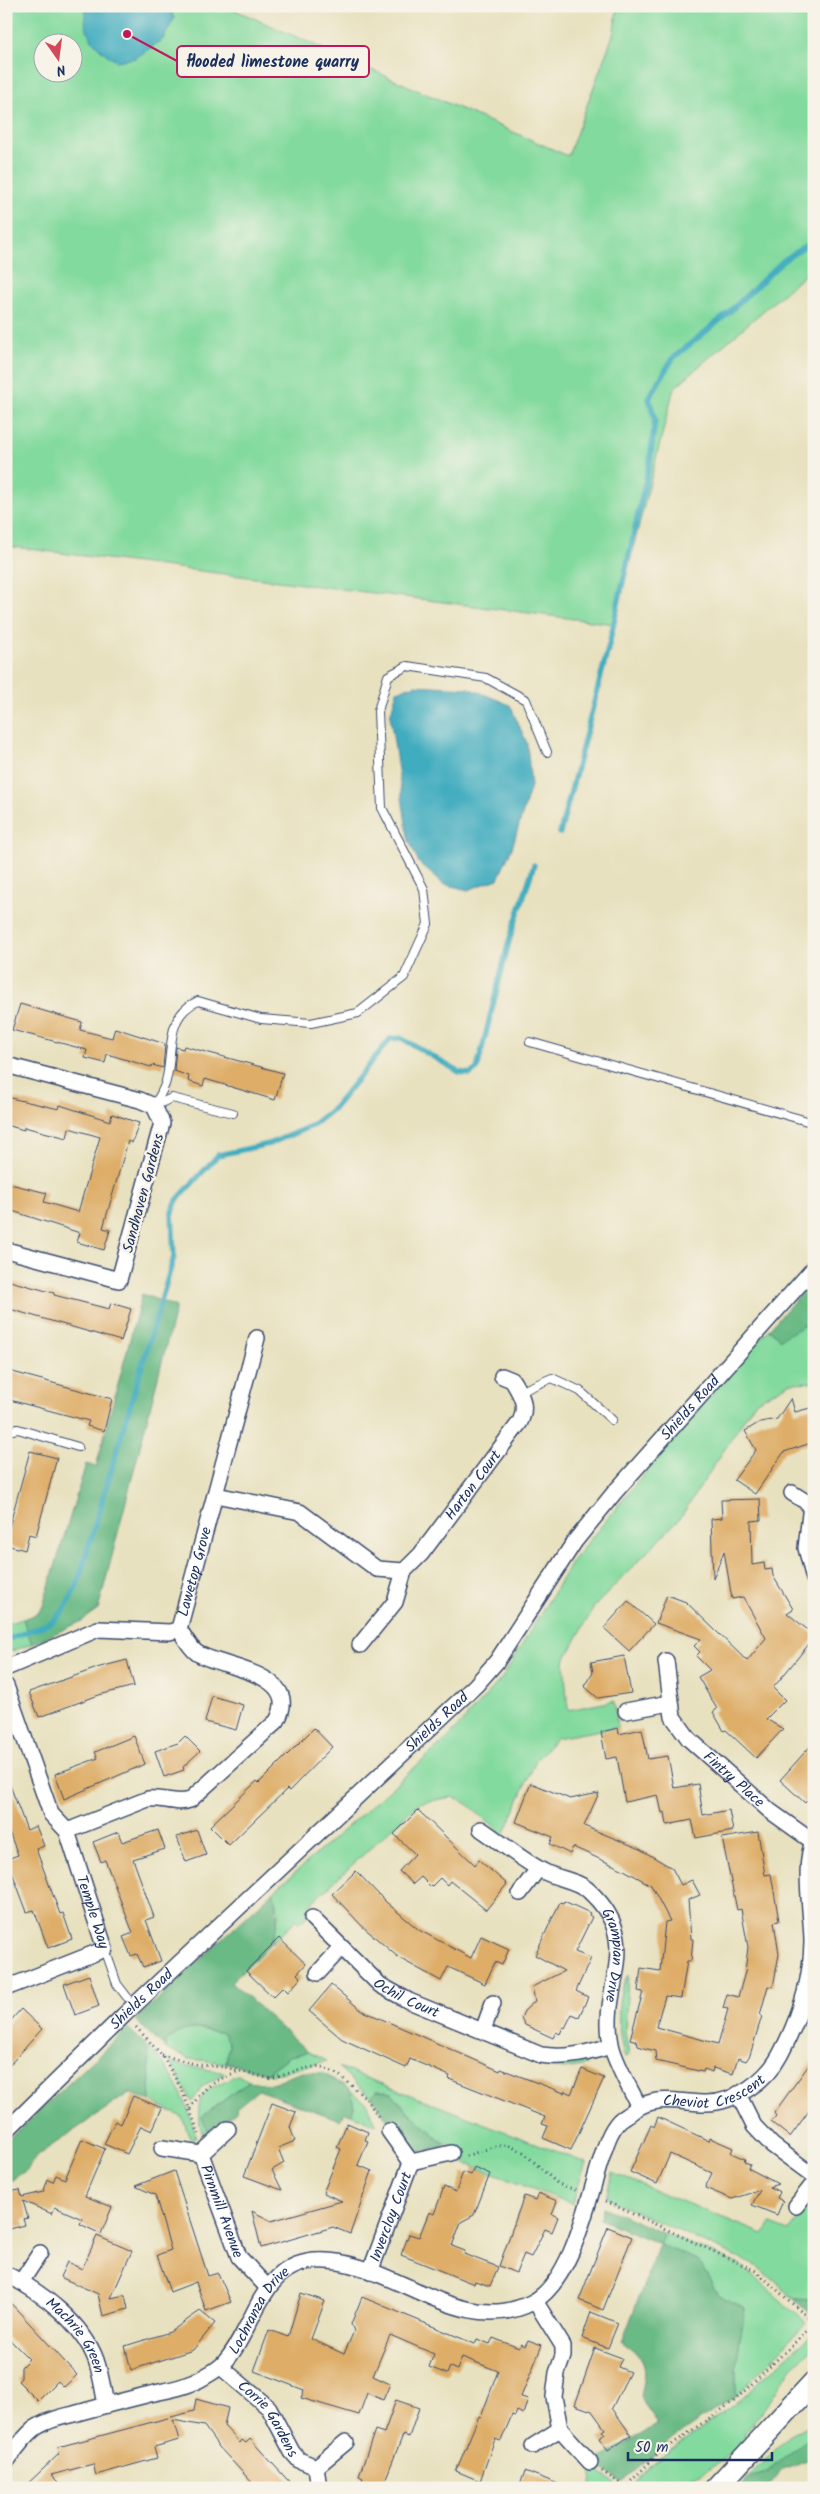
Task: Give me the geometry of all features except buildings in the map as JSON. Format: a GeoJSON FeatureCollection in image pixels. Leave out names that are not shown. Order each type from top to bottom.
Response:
{"type":"FeatureCollection","features":[{"type":"Feature","properties":{"kind":"street"},"geometry":{"type":"LineString","coordinates":[[6,1065],[140,1100],[154,1106]]}},
{"type":"Feature","properties":{"kind":"street","name":"Sandhaven Gardens"},"geometry":{"type":"LineString","coordinates":[[6,1250],[119,1280],[162,1123],[154,1106]]}},
{"type":"Feature","properties":{"kind":"street","name":"Shields Road"},"geometry":{"type":"LineString","coordinates":[[6,2131],[124,2015],[476,1685],[497,1661],[581,1534],[627,1478],[814,1268]]}},
{"type":"Feature","properties":{"kind":"street","name":"Lawetop Grove"},"geometry":{"type":"LineString","coordinates":[[6,1668],[98,1629],[170,1632],[179,1629],[257,1338]]}},
{"type":"Feature","properties":{"kind":"street"},"geometry":{"type":"LineString","coordinates":[[502,1376],[512,1380],[520,1392]]}},
{"type":"Feature","properties":{"kind":"street","name":"Harton Court"},"geometry":{"type":"LineString","coordinates":[[360,1645],[395,1602],[404,1571],[421,1554],[520,1422],[524,1412],[524,1404],[520,1392]]}},
{"type":"Feature","properties":{"kind":"street"},"geometry":{"type":"LineString","coordinates":[[792,1493],[812,1504],[806,1548],[811,1577],[814,1579]]}},
{"type":"Feature","properties":{"kind":"street"},"geometry":{"type":"LineString","coordinates":[[216,1495],[300,1512],[377,1569],[404,1571]]}},
{"type":"Feature","properties":{"kind":"street"},"geometry":{"type":"LineString","coordinates":[[6,1686],[51,1814],[67,1831],[148,1799],[157,1798],[182,1803],[190,1800],[277,1721],[281,1713],[281,1700],[276,1686],[264,1678],[195,1652],[179,1629]]}},
{"type":"Feature","properties":{"kind":"street","name":"Fintry Place"},"geometry":{"type":"LineString","coordinates":[[666,1662],[670,1703],[674,1717],[690,1739],[770,1811],[813,1840]]}},
{"type":"Feature","properties":{"kind":"street"},"geometry":{"type":"LineString","coordinates":[[626,1711],[670,1703]]}},
{"type":"Feature","properties":{"kind":"street","name":"Grampian Drive"},"geometry":{"type":"LineString","coordinates":[[481,1828],[538,1869],[588,1889],[606,1908],[616,1926],[619,1958],[611,2010],[611,2046],[639,2107]]}},
{"type":"Feature","properties":{"kind":"street","name":"Temple Way"},"geometry":{"type":"LineString","coordinates":[[6,1988],[104,1949],[67,1831]]}},
{"type":"Feature","properties":{"kind":"street","name":"Cheviot Crescent"},"geometry":{"type":"LineString","coordinates":[[535,2301],[557,2280],[571,2252],[608,2140],[620,2121],[639,2107],[654,2100],[714,2102],[738,2094],[751,2088],[779,2058],[803,2006],[813,1945],[809,1853],[813,1840]]}},
{"type":"Feature","properties":{"kind":"street"},"geometry":{"type":"LineString","coordinates":[[520,1893],[538,1869]]}},
{"type":"Feature","properties":{"kind":"street","name":"Ochil Court"},"geometry":{"type":"LineString","coordinates":[[312,1918],[380,1986],[409,2000],[541,2055],[559,2058],[580,2055],[611,2046]]}},
{"type":"Feature","properties":{"kind":"street"},"geometry":{"type":"LineString","coordinates":[[318,1973],[341,1948]]}},
{"type":"Feature","properties":{"kind":"street"},"geometry":{"type":"LineString","coordinates":[[483,2030],[493,2003]]}},
{"type":"Feature","properties":{"kind":"street"},"geometry":{"type":"LineString","coordinates":[[738,2094],[754,2126],[772,2145],[814,2176]]}},
{"type":"Feature","properties":{"kind":"street","name":"Pirnmill Avenue"},"geometry":{"type":"LineString","coordinates":[[162,2148],[202,2151],[228,2129]]}},
{"type":"Feature","properties":{"kind":"street","name":"Invercloy Court"},"geometry":{"type":"LineString","coordinates":[[389,2131],[411,2162]]}},
{"type":"Feature","properties":{"kind":"street","name":"Pirnmill Avenue"},"geometry":{"type":"LineString","coordinates":[[202,2151],[239,2257],[268,2288]]}},
{"type":"Feature","properties":{"kind":"street","name":"Invercloy Court"},"geometry":{"type":"LineString","coordinates":[[411,2162],[451,2153]]}},
{"type":"Feature","properties":{"kind":"street","name":"Invercloy Court"},"geometry":{"type":"LineString","coordinates":[[370,2272],[411,2162]]}},
{"type":"Feature","properties":{"kind":"street"},"geometry":{"type":"LineString","coordinates":[[796,2206],[814,2183]]}},
{"type":"Feature","properties":{"kind":"street"},"geometry":{"type":"LineString","coordinates":[[21,2282],[40,2253]]}},
{"type":"Feature","properties":{"kind":"street","name":"Lochranza Drive"},"geometry":{"type":"LineString","coordinates":[[6,2462],[20,2442],[36,2427],[56,2418],[192,2384],[221,2367],[231,2355],[268,2288],[280,2274],[298,2265],[314,2261],[334,2262],[370,2272],[422,2293],[475,2311],[512,2310],[535,2301]]}},
{"type":"Feature","properties":{"kind":"street","name":"Machrie Green"},"geometry":{"type":"LineString","coordinates":[[6,2274],[21,2282],[63,2314],[81,2332],[97,2361],[106,2405]]}},
{"type":"Feature","properties":{"kind":"street"},"geometry":{"type":"LineString","coordinates":[[535,2301],[562,2346],[563,2356],[557,2373],[554,2397],[560,2429],[590,2462]]}},
{"type":"Feature","properties":{"kind":"street","name":"Corrie Gardens"},"geometry":{"type":"LineString","coordinates":[[221,2367],[269,2408],[292,2452],[299,2460],[316,2467]]}},
{"type":"Feature","properties":{"kind":"street"},"geometry":{"type":"LineString","coordinates":[[716,2488],[814,2382]]}},
{"type":"Feature","properties":{"kind":"street"},"geometry":{"type":"LineString","coordinates":[[533,2446],[560,2429]]}},
{"type":"Feature","properties":{"kind":"street","name":"Corrie Gardens"},"geometry":{"type":"LineString","coordinates":[[316,2467],[346,2442]]}},
{"type":"Feature","properties":{"kind":"street","name":"Corrie Gardens"},"geometry":{"type":"LineString","coordinates":[[316,2467],[319,2488]]}},
{"type":"Feature","properties":{"kind":"lane"},"geometry":{"type":"LineString","coordinates":[[154,1106],[166,1082],[173,1026],[191,1004],[198,1001],[261,1019],[310,1023],[358,1013],[404,977],[428,924],[424,889],[382,808],[378,711],[388,676],[407,666],[486,678],[526,700],[547,752]]}},
{"type":"Feature","properties":{"kind":"lane"},"geometry":{"type":"LineString","coordinates":[[530,1042],[814,1123]]}},
{"type":"Feature","properties":{"kind":"lane"},"geometry":{"type":"LineString","coordinates":[[154,1106],[172,1098],[233,1113]]}},
{"type":"Feature","properties":{"kind":"lane"},"geometry":{"type":"LineString","coordinates":[[520,1392],[552,1378],[580,1391],[612,1420]]}},
{"type":"Feature","properties":{"kind":"lane"},"geometry":{"type":"LineString","coordinates":[[6,1431],[18,1429],[78,1447]]}},
{"type":"Feature","properties":{"kind":"lane"},"geometry":{"type":"LineString","coordinates":[[104,1949],[117,1984],[127,1997]]}},
{"type":"Feature","properties":{"kind":"path"},"geometry":{"type":"LineString","coordinates":[[124,2015],[162,2055],[182,2090],[202,2151]]}},
{"type":"Feature","properties":{"kind":"path"},"geometry":{"type":"LineString","coordinates":[[162,2055],[199,2065],[239,2071],[271,2079],[302,2069],[320,2066],[339,2075],[366,2098],[389,2131]]}},
{"type":"Feature","properties":{"kind":"path"},"geometry":{"type":"LineString","coordinates":[[190,2110],[201,2091],[222,2078],[239,2071]]}},
{"type":"Feature","properties":{"kind":"path"},"geometry":{"type":"LineString","coordinates":[[451,2153],[468,2156],[496,2146],[508,2145],[523,2152],[558,2184],[590,2194],[756,2271],[814,2324],[734,2401],[658,2455],[625,2487],[590,2462]]}},
{"type":"Feature","properties":{"kind":"green space"},"geometry":{"type":"Polygon","coordinates":[[[7,6],[226,6],[568,156],[613,35],[618,6],[814,6],[814,267],[674,388],[614,624],[6,546],[7,6]]]}},
{"type":"Feature","properties":{"kind":"green space"},"geometry":{"type":"Polygon","coordinates":[[[814,1279],[814,1320],[780,1339],[769,1329],[814,1279]]]}},
{"type":"Feature","properties":{"kind":"green space"},"geometry":{"type":"Polygon","coordinates":[[[142,1294],[176,1307],[98,1610],[80,1622],[32,1644],[23,1619],[38,1613],[43,1606],[86,1464],[96,1467],[142,1294]]]}},
{"type":"Feature","properties":{"kind":"green space"},"geometry":{"type":"Polygon","coordinates":[[[814,1320],[814,1382],[790,1383],[755,1402],[680,1518],[594,1607],[564,1662],[568,1710],[614,1701],[618,1727],[556,1738],[536,1760],[504,1835],[469,1805],[452,1797],[419,1803],[308,1906],[312,1911],[300,1923],[296,1920],[272,1943],[279,1912],[273,1892],[447,1739],[502,1678],[573,1560],[701,1406],[769,1329],[780,1338],[814,1320]]]}},
{"type":"Feature","properties":{"kind":"green space"},"geometry":{"type":"Polygon","coordinates":[[[23,1619],[32,1644],[6,1653],[6,1624],[23,1619]]]}},
{"type":"Feature","properties":{"kind":"green space"},"geometry":{"type":"Polygon","coordinates":[[[273,1892],[277,1923],[274,1934],[262,1953],[231,1982],[308,2052],[289,2056],[266,2073],[226,2063],[229,2044],[223,2033],[200,2029],[186,2030],[173,2036],[166,2042],[166,2049],[135,2020],[273,1892]]]}},
{"type":"Feature","properties":{"kind":"green space"},"geometry":{"type":"Polygon","coordinates":[[[628,1975],[625,2032],[629,2055],[625,2057],[619,2027],[619,2004],[628,1975]]]}},
{"type":"Feature","properties":{"kind":"green space"},"geometry":{"type":"Polygon","coordinates":[[[128,2028],[148,2047],[151,2101],[129,2093],[35,2157],[28,2169],[6,2184],[6,2142],[128,2028]]]}},
{"type":"Feature","properties":{"kind":"green space"},"geometry":{"type":"Polygon","coordinates":[[[194,2028],[224,2033],[229,2044],[226,2063],[189,2059],[166,2049],[166,2042],[177,2032],[194,2028]]]}},
{"type":"Feature","properties":{"kind":"green space"},"geometry":{"type":"Polygon","coordinates":[[[148,2047],[165,2066],[179,2088],[196,2137],[190,2138],[182,2117],[151,2101],[148,2047]]]}},
{"type":"Feature","properties":{"kind":"green space"},"geometry":{"type":"Polygon","coordinates":[[[308,2052],[327,2061],[279,2073],[266,2073],[289,2056],[308,2052]]]}},
{"type":"Feature","properties":{"kind":"green space"},"geometry":{"type":"Polygon","coordinates":[[[549,2060],[585,2060],[586,2065],[564,2069],[548,2067],[549,2060]]]}},
{"type":"Feature","properties":{"kind":"green space"},"geometry":{"type":"Polygon","coordinates":[[[170,2062],[225,2073],[203,2086],[192,2102],[170,2062]]]}},
{"type":"Feature","properties":{"kind":"green space"},"geometry":{"type":"Polygon","coordinates":[[[338,2067],[586,2163],[572,2204],[459,2161],[461,2151],[451,2147],[432,2134],[392,2093],[377,2091],[371,2097],[338,2067]]]}},
{"type":"Feature","properties":{"kind":"green space"},"geometry":{"type":"Polygon","coordinates":[[[302,2072],[323,2073],[350,2090],[354,2107],[351,2114],[345,2112],[340,2120],[258,2090],[236,2108],[237,2112],[207,2131],[202,2117],[249,2081],[269,2084],[302,2072]]]}},
{"type":"Feature","properties":{"kind":"green space"},"geometry":{"type":"Polygon","coordinates":[[[238,2075],[249,2081],[203,2116],[207,2131],[202,2133],[199,2120],[200,2101],[209,2089],[238,2075]]]}},
{"type":"Feature","properties":{"kind":"green space"},"geometry":{"type":"Polygon","coordinates":[[[350,2090],[366,2103],[377,2125],[351,2114],[354,2107],[350,2090]]]}},
{"type":"Feature","properties":{"kind":"green space"},"geometry":{"type":"Polygon","coordinates":[[[377,2091],[392,2093],[404,2108],[446,2145],[412,2154],[371,2097],[377,2091]]]}},
{"type":"Feature","properties":{"kind":"green space"},"geometry":{"type":"Polygon","coordinates":[[[612,2173],[763,2234],[771,2224],[789,2231],[814,2198],[814,2300],[794,2299],[758,2267],[606,2198],[612,2173]]]}},
{"type":"Feature","properties":{"kind":"green space"},"geometry":{"type":"Polygon","coordinates":[[[603,2207],[665,2234],[660,2244],[599,2219],[603,2207]]]}},
{"type":"Feature","properties":{"kind":"green space"},"geometry":{"type":"Polygon","coordinates":[[[665,2234],[740,2265],[807,2323],[736,2396],[736,2365],[745,2308],[718,2295],[698,2260],[659,2245],[665,2234]]]}},
{"type":"Feature","properties":{"kind":"green space"},"geometry":{"type":"Polygon","coordinates":[[[659,2245],[698,2260],[718,2295],[745,2308],[736,2365],[736,2396],[675,2437],[622,2482],[599,2466],[600,2459],[657,2425],[641,2397],[645,2371],[644,2365],[637,2354],[622,2342],[659,2245]]]}},
{"type":"Feature","properties":{"kind":"green space"},"geometry":{"type":"Polygon","coordinates":[[[794,2299],[814,2300],[814,2318],[794,2299]]]}},
{"type":"Feature","properties":{"kind":"green space"},"geometry":{"type":"Polygon","coordinates":[[[814,2332],[814,2347],[792,2367],[766,2407],[745,2432],[746,2439],[723,2460],[701,2474],[665,2482],[658,2488],[631,2488],[649,2466],[735,2404],[814,2332]]]}},
{"type":"Feature","properties":{"kind":"green space"},"geometry":{"type":"Polygon","coordinates":[[[814,2422],[814,2434],[767,2472],[748,2477],[789,2436],[814,2422]]]}},
{"type":"Feature","properties":{"kind":"green space"},"geometry":{"type":"Polygon","coordinates":[[[814,2434],[814,2459],[782,2470],[767,2488],[741,2488],[748,2477],[767,2472],[814,2434]]]}},
{"type":"Feature","properties":{"kind":"green space"},"geometry":{"type":"Polygon","coordinates":[[[597,2470],[620,2488],[592,2488],[593,2472],[597,2470]]]}},
{"type":"Feature","properties":{"kind":"water"},"geometry":{"type":"Polygon","coordinates":[[[87,6],[170,6],[174,19],[163,39],[136,58],[116,61],[96,45],[87,31],[85,15],[87,6]]]}},
{"type":"Feature","properties":{"kind":"water"},"geometry":{"type":"Polygon","coordinates":[[[415,685],[469,688],[510,705],[527,743],[531,786],[512,848],[498,879],[468,890],[443,884],[419,863],[408,838],[390,716],[397,691],[415,685]]]}},
{"type":"Feature","properties":{"kind":"waterway"},"geometry":{"type":"LineString","coordinates":[[560,833],[608,649],[650,461],[655,419],[649,398],[673,358],[726,315],[784,260],[814,240]]}},
{"type":"Feature","properties":{"kind":"waterway"},"geometry":{"type":"LineString","coordinates":[[6,1640],[52,1622],[63,1611],[77,1586],[174,1257],[172,1212],[177,1200],[218,1155],[269,1144],[311,1126],[334,1108],[390,1039],[401,1038],[459,1072],[470,1074],[477,1069],[509,941],[534,865]]}},
{"type":"Feature","properties":{"kind":"place","name":"flooded limestone quarry"},"geometry":{"type":"Point","coordinates":[127,34]}}]}
